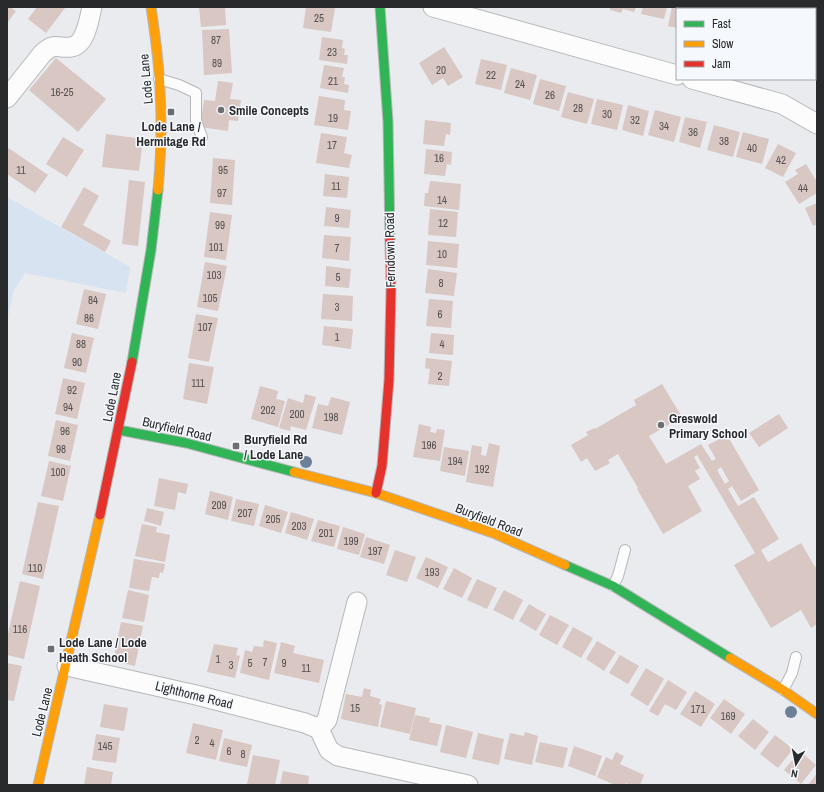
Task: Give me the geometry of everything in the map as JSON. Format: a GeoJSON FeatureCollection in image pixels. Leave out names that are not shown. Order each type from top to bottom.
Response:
{"type":"FeatureCollection","features":[{"type":"Feature","properties":{"kind":"street"},"geometry":{"type":"LineString","coordinates":[[7,98],[47,49],[56,46],[72,47],[85,36],[92,7]]}},
{"type":"Feature","properties":{"kind":"street","name":"Lode Lane"},"geometry":{"type":"LineString","coordinates":[[38,785],[67,666],[119,430],[134,356],[154,233],[159,184],[161,101],[151,7]]}},
{"type":"Feature","properties":{"kind":"street","name":"Ferndown Road"},"geometry":{"type":"LineString","coordinates":[[376,493],[382,466],[389,380],[391,290],[388,122],[380,7]]}},
{"type":"Feature","properties":{"kind":"street"},"geometry":{"type":"LineString","coordinates":[[433,7],[676,75]]}},
{"type":"Feature","properties":{"kind":"street"},"geometry":{"type":"LineString","coordinates":[[696,80],[782,104],[817,124]]}},
{"type":"Feature","properties":{"kind":"street","name":"Buryfield Road"},"geometry":{"type":"LineString","coordinates":[[119,430],[186,443],[376,493],[493,533],[613,586],[783,690],[817,714]]}},
{"type":"Feature","properties":{"kind":"street"},"geometry":{"type":"LineString","coordinates":[[357,602],[327,720],[319,728],[330,750],[338,756],[468,785]]}},
{"type":"Feature","properties":{"kind":"street","name":"Lighthorne Road"},"geometry":{"type":"LineString","coordinates":[[67,666],[203,697],[305,723],[319,728]]}},
{"type":"Feature","properties":{"kind":"lane"},"geometry":{"type":"LineString","coordinates":[[159,79],[179,85],[196,93],[196,121],[202,137]]}},
{"type":"Feature","properties":{"kind":"lane"},"geometry":{"type":"LineString","coordinates":[[613,586],[618,576],[625,550]]}},
{"type":"Feature","properties":{"kind":"lane"},"geometry":{"type":"LineString","coordinates":[[783,690],[792,673],[796,657]]}},
{"type":"Feature","properties":{"kind":"shaded area"},"geometry":{"type":"Polygon","coordinates":[[[7,197],[130,267],[126,293],[25,273],[14,290],[7,320],[7,197]]]}},
{"type":"Feature","properties":{"kind":"building"},"geometry":{"type":"Polygon","coordinates":[[[7,7],[10,7],[16,11],[7,23],[7,7]]]}},
{"type":"Feature","properties":{"kind":"building"},"geometry":{"type":"Polygon","coordinates":[[[37,7],[65,8],[46,33],[28,19],[37,7]]]}},
{"type":"Feature","properties":{"kind":"building"},"geometry":{"type":"Polygon","coordinates":[[[199,7],[225,7],[226,25],[201,27],[199,7]]]}},
{"type":"Feature","properties":{"kind":"building"},"geometry":{"type":"Polygon","coordinates":[[[306,7],[335,8],[331,32],[303,28],[306,7]]]}},
{"type":"Feature","properties":{"kind":"building"},"geometry":{"type":"Polygon","coordinates":[[[610,7],[636,7],[634,12],[623,9],[621,13],[610,10],[610,7]]]}},
{"type":"Feature","properties":{"kind":"building"},"geometry":{"type":"Polygon","coordinates":[[[643,7],[667,7],[664,19],[641,14],[643,7]]]}},
{"type":"Feature","properties":{"kind":"building"},"geometry":{"type":"Polygon","coordinates":[[[672,7],[699,7],[676,8],[676,28],[668,26],[672,7]]]}},
{"type":"Feature","properties":{"kind":"building"},"geometry":{"type":"Polygon","coordinates":[[[229,29],[232,73],[204,75],[202,30],[229,29]]]}},
{"type":"Feature","properties":{"kind":"building"},"geometry":{"type":"Polygon","coordinates":[[[322,37],[343,40],[342,48],[345,49],[344,55],[348,55],[347,64],[319,60],[322,37]]]}},
{"type":"Feature","properties":{"kind":"building"},"geometry":{"type":"Polygon","coordinates":[[[444,47],[463,77],[448,86],[443,78],[432,85],[419,63],[444,47]]]}},
{"type":"Feature","properties":{"kind":"building"},"geometry":{"type":"Polygon","coordinates":[[[56,58],[106,99],[78,132],[29,90],[56,58]]]}},
{"type":"Feature","properties":{"kind":"building"},"geometry":{"type":"Polygon","coordinates":[[[481,59],[507,65],[501,90],[475,84],[481,59]]]}},
{"type":"Feature","properties":{"kind":"building"},"geometry":{"type":"Polygon","coordinates":[[[324,65],[344,68],[342,77],[345,77],[344,84],[349,85],[348,93],[320,88],[324,65]]]}},
{"type":"Feature","properties":{"kind":"building"},"geometry":{"type":"Polygon","coordinates":[[[511,68],[537,75],[530,100],[504,93],[511,68]]]}},
{"type":"Feature","properties":{"kind":"building"},"geometry":{"type":"Polygon","coordinates":[[[540,79],[566,86],[559,111],[533,104],[540,79]]]}},
{"type":"Feature","properties":{"kind":"building","name":"Smile Concepts"},"geometry":{"type":"Polygon","coordinates":[[[218,81],[233,83],[230,99],[241,100],[238,121],[229,120],[228,131],[200,127],[204,100],[215,101],[218,81]]]}},
{"type":"Feature","properties":{"kind":"building"},"geometry":{"type":"Polygon","coordinates":[[[568,92],[594,99],[587,124],[561,117],[568,92]]]}},
{"type":"Feature","properties":{"kind":"building"},"geometry":{"type":"Polygon","coordinates":[[[319,96],[345,100],[344,110],[351,111],[348,130],[314,125],[319,96]]]}},
{"type":"Feature","properties":{"kind":"building"},"geometry":{"type":"Polygon","coordinates":[[[597,99],[623,105],[617,130],[591,124],[597,99]]]}},
{"type":"Feature","properties":{"kind":"building"},"geometry":{"type":"Polygon","coordinates":[[[628,105],[649,111],[643,136],[622,130],[628,105]]]}},
{"type":"Feature","properties":{"kind":"building"},"geometry":{"type":"Polygon","coordinates":[[[655,110],[681,117],[674,142],[648,135],[655,110]]]}},
{"type":"Feature","properties":{"kind":"building"},"geometry":{"type":"Polygon","coordinates":[[[685,117],[707,122],[700,148],[679,142],[685,117]]]}},
{"type":"Feature","properties":{"kind":"building"},"geometry":{"type":"Polygon","coordinates":[[[425,120],[451,123],[450,135],[446,134],[444,146],[423,144],[425,120]]]}},
{"type":"Feature","properties":{"kind":"building"},"geometry":{"type":"Polygon","coordinates":[[[714,125],[740,132],[733,157],[707,150],[714,125]]]}},
{"type":"Feature","properties":{"kind":"building"},"geometry":{"type":"Polygon","coordinates":[[[743,132],[769,139],[762,164],[736,157],[743,132]]]}},
{"type":"Feature","properties":{"kind":"building"},"geometry":{"type":"Polygon","coordinates":[[[321,133],[347,137],[344,153],[352,155],[349,168],[316,163],[321,133]]]}},
{"type":"Feature","properties":{"kind":"building"},"geometry":{"type":"Polygon","coordinates":[[[106,134],[143,139],[139,171],[102,167],[106,134]]]}},
{"type":"Feature","properties":{"kind":"building"},"geometry":{"type":"Polygon","coordinates":[[[63,137],[84,150],[67,177],[46,164],[63,137]]]}},
{"type":"Feature","properties":{"kind":"building"},"geometry":{"type":"Polygon","coordinates":[[[778,144],[796,153],[783,177],[765,168],[778,144]]]}},
{"type":"Feature","properties":{"kind":"building"},"geometry":{"type":"Polygon","coordinates":[[[7,147],[48,175],[35,193],[7,174],[7,147]]]}},
{"type":"Feature","properties":{"kind":"building"},"geometry":{"type":"Polygon","coordinates":[[[426,149],[452,152],[451,165],[447,164],[445,176],[424,174],[426,149]]]}},
{"type":"Feature","properties":{"kind":"building"},"geometry":{"type":"Polygon","coordinates":[[[213,158],[235,160],[232,205],[210,203],[213,158]]]}},
{"type":"Feature","properties":{"kind":"building"},"geometry":{"type":"Polygon","coordinates":[[[806,164],[817,182],[817,193],[799,204],[785,182],[798,174],[795,170],[806,164]]]}},
{"type":"Feature","properties":{"kind":"building"},"geometry":{"type":"Polygon","coordinates":[[[325,174],[349,177],[347,198],[323,196],[325,174]]]}},
{"type":"Feature","properties":{"kind":"building"},"geometry":{"type":"Polygon","coordinates":[[[129,180],[145,182],[138,246],[122,244],[129,180]]]}},
{"type":"Feature","properties":{"kind":"building"},"geometry":{"type":"Polygon","coordinates":[[[430,181],[461,184],[459,210],[424,206],[425,193],[428,193],[430,181]]]}},
{"type":"Feature","properties":{"kind":"building"},"geometry":{"type":"Polygon","coordinates":[[[84,187],[99,196],[83,225],[111,241],[105,252],[61,227],[84,187]]]}},
{"type":"Feature","properties":{"kind":"building"},"geometry":{"type":"Polygon","coordinates":[[[817,203],[817,224],[813,226],[805,208],[817,203]]]}},
{"type":"Feature","properties":{"kind":"building"},"geometry":{"type":"Polygon","coordinates":[[[326,207],[351,210],[349,228],[324,226],[326,207]]]}},
{"type":"Feature","properties":{"kind":"building"},"geometry":{"type":"Polygon","coordinates":[[[430,209],[458,212],[456,237],[428,235],[430,209]]]}},
{"type":"Feature","properties":{"kind":"building"},"geometry":{"type":"Polygon","coordinates":[[[210,212],[232,215],[226,260],[204,257],[210,212]]]}},
{"type":"Feature","properties":{"kind":"building"},"geometry":{"type":"Polygon","coordinates":[[[324,235],[351,237],[349,261],[322,258],[324,235]]]}},
{"type":"Feature","properties":{"kind":"building"},"geometry":{"type":"Polygon","coordinates":[[[428,241],[459,244],[457,268],[426,265],[428,241]]]}},
{"type":"Feature","properties":{"kind":"building"},"geometry":{"type":"Polygon","coordinates":[[[205,262],[227,266],[218,311],[197,307],[205,262]]]}},
{"type":"Feature","properties":{"kind":"building"},"geometry":{"type":"Polygon","coordinates":[[[326,266],[351,269],[349,288],[325,286],[326,266]]]}},
{"type":"Feature","properties":{"kind":"building"},"geometry":{"type":"Polygon","coordinates":[[[428,269],[457,273],[454,296],[425,293],[428,269]]]}},
{"type":"Feature","properties":{"kind":"building"},"geometry":{"type":"Polygon","coordinates":[[[84,289],[106,294],[98,329],[76,324],[84,289]]]}},
{"type":"Feature","properties":{"kind":"building"},"geometry":{"type":"Polygon","coordinates":[[[323,294],[353,296],[352,321],[321,319],[323,294]]]}},
{"type":"Feature","properties":{"kind":"building"},"geometry":{"type":"Polygon","coordinates":[[[429,299],[453,301],[451,328],[426,326],[429,299]]]}},
{"type":"Feature","properties":{"kind":"building"},"geometry":{"type":"Polygon","coordinates":[[[196,314],[218,318],[209,362],[188,358],[196,314]]]}},
{"type":"Feature","properties":{"kind":"building"},"geometry":{"type":"Polygon","coordinates":[[[324,326],[353,329],[351,349],[322,345],[324,326]]]}},
{"type":"Feature","properties":{"kind":"building"},"geometry":{"type":"Polygon","coordinates":[[[72,333],[94,338],[86,373],[64,368],[72,333]]]}},
{"type":"Feature","properties":{"kind":"building"},"geometry":{"type":"Polygon","coordinates":[[[431,333],[454,335],[453,355],[429,353],[431,333]]]}},
{"type":"Feature","properties":{"kind":"building"},"geometry":{"type":"Polygon","coordinates":[[[426,358],[452,361],[449,386],[428,384],[430,369],[425,368],[426,358]]]}},
{"type":"Feature","properties":{"kind":"building"},"geometry":{"type":"Polygon","coordinates":[[[189,363],[214,367],[207,404],[183,399],[189,363]]]}},
{"type":"Feature","properties":{"kind":"building"},"geometry":{"type":"Polygon","coordinates":[[[63,378],[85,383],[77,419],[55,414],[63,378]]]}},
{"type":"Feature","properties":{"kind":"building"},"geometry":{"type":"Polygon","coordinates":[[[662,384],[682,417],[649,436],[666,464],[701,444],[712,461],[716,459],[708,445],[727,435],[759,490],[741,501],[732,486],[728,489],[738,506],[754,497],[779,539],[761,550],[768,562],[801,543],[815,567],[817,566],[817,624],[811,628],[801,610],[771,628],[734,565],[755,553],[697,455],[694,457],[700,468],[695,471],[700,479],[688,486],[702,511],[663,534],[618,454],[608,460],[610,463],[595,471],[587,458],[581,462],[571,445],[588,435],[586,432],[595,429],[636,405],[634,400],[662,384]],[[721,467],[717,470],[725,484],[729,481],[721,467]]]}},
{"type":"Feature","properties":{"kind":"building"},"geometry":{"type":"Polygon","coordinates":[[[260,386],[278,391],[276,399],[285,401],[278,427],[251,419],[260,386]]]}},
{"type":"Feature","properties":{"kind":"building"},"geometry":{"type":"Polygon","coordinates":[[[305,394],[316,397],[306,430],[291,426],[290,431],[279,428],[288,398],[303,403],[305,394]]]}},
{"type":"Feature","properties":{"kind":"building"},"geometry":{"type":"Polygon","coordinates":[[[331,397],[350,402],[342,435],[312,428],[318,404],[328,406],[331,397]]]}},
{"type":"Feature","properties":{"kind":"building"},"geometry":{"type":"Polygon","coordinates":[[[779,414],[788,428],[759,447],[749,433],[779,414]]]}},
{"type":"Feature","properties":{"kind":"building"},"geometry":{"type":"Polygon","coordinates":[[[56,420],[78,425],[70,461],[48,456],[56,420]]]}},
{"type":"Feature","properties":{"kind":"building"},"geometry":{"type":"Polygon","coordinates":[[[419,424],[431,427],[430,432],[436,433],[437,429],[445,430],[440,461],[413,457],[419,424]]]}},
{"type":"Feature","properties":{"kind":"building"},"geometry":{"type":"Polygon","coordinates":[[[489,443],[500,446],[493,487],[466,482],[472,445],[482,447],[481,455],[486,456],[489,443]]]}},
{"type":"Feature","properties":{"kind":"building"},"geometry":{"type":"Polygon","coordinates":[[[444,447],[469,451],[465,476],[440,471],[444,447]]]}},
{"type":"Feature","properties":{"kind":"building"},"geometry":{"type":"Polygon","coordinates":[[[49,461],[71,466],[63,501],[41,496],[49,461]]]}},
{"type":"Feature","properties":{"kind":"building"},"geometry":{"type":"Polygon","coordinates":[[[159,478],[188,484],[186,494],[178,492],[175,510],[154,506],[159,478]]]}},
{"type":"Feature","properties":{"kind":"building"},"geometry":{"type":"Polygon","coordinates":[[[210,491],[233,497],[228,520],[205,514],[210,491]]]}},
{"type":"Feature","properties":{"kind":"building"},"geometry":{"type":"Polygon","coordinates":[[[236,499],[259,504],[254,526],[231,521],[236,499]]]}},
{"type":"Feature","properties":{"kind":"building"},"geometry":{"type":"Polygon","coordinates":[[[38,502],[59,506],[43,579],[22,574],[38,502]]]}},
{"type":"Feature","properties":{"kind":"building"},"geometry":{"type":"Polygon","coordinates":[[[265,505],[288,512],[281,533],[259,526],[265,505]]]}},
{"type":"Feature","properties":{"kind":"building"},"geometry":{"type":"Polygon","coordinates":[[[147,508],[164,512],[161,526],[144,521],[147,508]]]}},
{"type":"Feature","properties":{"kind":"building"},"geometry":{"type":"Polygon","coordinates":[[[291,512],[314,519],[307,540],[285,533],[291,512]]]}},
{"type":"Feature","properties":{"kind":"building"},"geometry":{"type":"Polygon","coordinates":[[[318,520],[340,526],[334,547],[311,541],[318,520]]]}},
{"type":"Feature","properties":{"kind":"building"},"geometry":{"type":"Polygon","coordinates":[[[142,524],[157,527],[156,532],[170,535],[165,562],[135,556],[142,524]]]}},
{"type":"Feature","properties":{"kind":"building"},"geometry":{"type":"Polygon","coordinates":[[[343,527],[365,534],[359,555],[337,549],[343,527]]]}},
{"type":"Feature","properties":{"kind":"building"},"geometry":{"type":"Polygon","coordinates":[[[366,537],[390,545],[384,564],[360,557],[366,537]]]}},
{"type":"Feature","properties":{"kind":"building"},"geometry":{"type":"Polygon","coordinates":[[[395,550],[416,557],[407,582],[386,575],[395,550]]]}},
{"type":"Feature","properties":{"kind":"building"},"geometry":{"type":"Polygon","coordinates":[[[426,557],[448,567],[438,588],[416,578],[426,557]]]}},
{"type":"Feature","properties":{"kind":"building"},"geometry":{"type":"Polygon","coordinates":[[[134,559],[165,564],[163,573],[160,572],[159,578],[152,577],[149,591],[129,588],[134,559]]]}},
{"type":"Feature","properties":{"kind":"building"},"geometry":{"type":"Polygon","coordinates":[[[454,568],[472,578],[462,598],[443,589],[454,568]]]}},
{"type":"Feature","properties":{"kind":"building"},"geometry":{"type":"Polygon","coordinates":[[[477,579],[497,588],[487,609],[467,600],[477,579]]]}},
{"type":"Feature","properties":{"kind":"building"},"geometry":{"type":"Polygon","coordinates":[[[20,581],[40,586],[24,659],[7,655],[7,638],[20,581]]]}},
{"type":"Feature","properties":{"kind":"building"},"geometry":{"type":"Polygon","coordinates":[[[128,590],[149,595],[144,622],[122,618],[128,590]]]}},
{"type":"Feature","properties":{"kind":"building"},"geometry":{"type":"Polygon","coordinates":[[[504,590],[523,600],[513,620],[493,610],[504,590]]]}},
{"type":"Feature","properties":{"kind":"building"},"geometry":{"type":"Polygon","coordinates":[[[529,604],[546,614],[536,631],[519,621],[529,604]]]}},
{"type":"Feature","properties":{"kind":"building"},"geometry":{"type":"Polygon","coordinates":[[[550,615],[569,625],[557,645],[539,635],[550,615]]]}},
{"type":"Feature","properties":{"kind":"building"},"geometry":{"type":"Polygon","coordinates":[[[121,622],[143,626],[135,666],[113,661],[121,622]]]}},
{"type":"Feature","properties":{"kind":"building"},"geometry":{"type":"Polygon","coordinates":[[[573,627],[593,638],[581,658],[562,647],[573,627]]]}},
{"type":"Feature","properties":{"kind":"building"},"geometry":{"type":"Polygon","coordinates":[[[264,640],[277,643],[269,680],[240,673],[245,650],[252,652],[254,646],[263,647],[264,640]]]}},
{"type":"Feature","properties":{"kind":"building"},"geometry":{"type":"Polygon","coordinates":[[[597,641],[616,652],[604,671],[586,659],[597,641]]]}},
{"type":"Feature","properties":{"kind":"building"},"geometry":{"type":"Polygon","coordinates":[[[281,642],[295,646],[293,653],[324,660],[319,683],[274,673],[281,642]]]}},
{"type":"Feature","properties":{"kind":"building"},"geometry":{"type":"Polygon","coordinates":[[[214,644],[238,648],[236,655],[240,656],[235,678],[207,672],[214,644]]]}},
{"type":"Feature","properties":{"kind":"building"},"geometry":{"type":"Polygon","coordinates":[[[620,655],[639,666],[628,684],[609,673],[620,655]]]}},
{"type":"Feature","properties":{"kind":"building"},"geometry":{"type":"Polygon","coordinates":[[[7,663],[22,666],[14,701],[7,700],[7,663]]]}},
{"type":"Feature","properties":{"kind":"building"},"geometry":{"type":"Polygon","coordinates":[[[646,668],[664,679],[648,706],[630,695],[646,668]]]}},
{"type":"Feature","properties":{"kind":"building"},"geometry":{"type":"Polygon","coordinates":[[[668,680],[687,692],[676,710],[665,704],[658,716],[649,711],[668,680]]]}},
{"type":"Feature","properties":{"kind":"building"},"geometry":{"type":"Polygon","coordinates":[[[364,688],[371,690],[370,696],[381,699],[379,704],[382,705],[378,727],[341,719],[346,694],[362,697],[364,688]]]}},
{"type":"Feature","properties":{"kind":"building"},"geometry":{"type":"Polygon","coordinates":[[[695,691],[715,704],[701,727],[680,714],[695,691]]]}},
{"type":"Feature","properties":{"kind":"building"},"geometry":{"type":"Polygon","coordinates":[[[724,699],[745,714],[731,734],[710,718],[724,699]]]}},
{"type":"Feature","properties":{"kind":"building"},"geometry":{"type":"Polygon","coordinates":[[[386,701],[416,708],[410,734],[380,727],[386,701]]]}},
{"type":"Feature","properties":{"kind":"building"},"geometry":{"type":"Polygon","coordinates":[[[104,704],[128,708],[124,731],[100,727],[104,704]]]}},
{"type":"Feature","properties":{"kind":"building"},"geometry":{"type":"Polygon","coordinates":[[[415,715],[430,718],[429,722],[442,725],[437,746],[409,740],[415,715]]]}},
{"type":"Feature","properties":{"kind":"building"},"geometry":{"type":"Polygon","coordinates":[[[753,719],[769,732],[755,750],[738,736],[753,719]]]}},
{"type":"Feature","properties":{"kind":"building"},"geometry":{"type":"Polygon","coordinates":[[[193,723],[223,730],[216,760],[186,753],[193,723]]]}},
{"type":"Feature","properties":{"kind":"building"},"geometry":{"type":"Polygon","coordinates":[[[446,725],[473,732],[466,758],[440,752],[446,725]]]}},
{"type":"Feature","properties":{"kind":"building"},"geometry":{"type":"Polygon","coordinates":[[[525,732],[538,736],[532,765],[504,759],[510,733],[524,736],[525,732]]]}},
{"type":"Feature","properties":{"kind":"building"},"geometry":{"type":"Polygon","coordinates":[[[478,733],[504,739],[499,765],[472,759],[478,733]]]}},
{"type":"Feature","properties":{"kind":"building"},"geometry":{"type":"Polygon","coordinates":[[[96,734],[120,738],[116,763],[92,760],[96,734]]]}},
{"type":"Feature","properties":{"kind":"building"},"geometry":{"type":"Polygon","coordinates":[[[775,735],[793,749],[778,768],[760,754],[775,735]]]}},
{"type":"Feature","properties":{"kind":"building"},"geometry":{"type":"Polygon","coordinates":[[[224,738],[252,745],[247,767],[219,761],[224,738]]]}},
{"type":"Feature","properties":{"kind":"building"},"geometry":{"type":"Polygon","coordinates":[[[540,742],[568,748],[563,768],[535,762],[540,742]]]}},
{"type":"Feature","properties":{"kind":"building"},"geometry":{"type":"Polygon","coordinates":[[[574,746],[602,756],[595,776],[568,766],[574,746]]]}},
{"type":"Feature","properties":{"kind":"building"},"geometry":{"type":"Polygon","coordinates":[[[800,751],[816,765],[801,784],[784,770],[800,751]]]}},
{"type":"Feature","properties":{"kind":"building"},"geometry":{"type":"Polygon","coordinates":[[[616,752],[624,756],[620,764],[644,775],[640,785],[630,785],[626,783],[625,785],[615,785],[597,777],[606,757],[612,760],[616,752]]]}},
{"type":"Feature","properties":{"kind":"building"},"geometry":{"type":"Polygon","coordinates":[[[253,755],[280,760],[275,785],[247,784],[253,755]]]}},
{"type":"Feature","properties":{"kind":"building"},"geometry":{"type":"Polygon","coordinates":[[[87,767],[113,772],[111,785],[84,785],[87,767]]]}},
{"type":"Feature","properties":{"kind":"building"},"geometry":{"type":"Polygon","coordinates":[[[283,771],[309,776],[308,785],[280,785],[283,771]]]}},
{"type":"Feature","properties":{"kind":"building"},"geometry":{"type":"Polygon","coordinates":[[[817,773],[817,785],[808,785],[817,773]]]}},
{"type":"Feature","properties":{"kind":"traffic: fast"},"geometry":{"type":"LineString","coordinates":[[380,7],[388,122],[390,240]]}},
{"type":"Feature","properties":{"kind":"traffic: fast"},"geometry":{"type":"LineString","coordinates":[[132,362],[151,250],[158,190]]}},
{"type":"Feature","properties":{"kind":"traffic: fast"},"geometry":{"type":"LineString","coordinates":[[119,430],[186,443],[294,472]]}},
{"type":"Feature","properties":{"kind":"traffic: fast"},"geometry":{"type":"LineString","coordinates":[[565,565],[613,586],[730,658]]}},
{"type":"Feature","properties":{"kind":"traffic: slow"},"geometry":{"type":"LineString","coordinates":[[151,7],[158,58],[161,102],[161,140],[158,190]]}},
{"type":"Feature","properties":{"kind":"traffic: slow"},"geometry":{"type":"LineString","coordinates":[[294,472],[376,493],[493,533],[565,565]]}},
{"type":"Feature","properties":{"kind":"traffic: slow"},"geometry":{"type":"LineString","coordinates":[[38,785],[100,515]]}},
{"type":"Feature","properties":{"kind":"traffic: slow"},"geometry":{"type":"LineString","coordinates":[[730,658],[783,690],[817,714]]}},
{"type":"Feature","properties":{"kind":"traffic: jam"},"geometry":{"type":"LineString","coordinates":[[376,493],[382,466],[389,380],[391,290],[390,240]]}},
{"type":"Feature","properties":{"kind":"traffic: jam"},"geometry":{"type":"LineString","coordinates":[[100,515],[132,362]]}},
{"type":"Feature","properties":{"kind":"place","name":"Smile Concepts"},"geometry":{"type":"Point","coordinates":[221,110]}},
{"type":"Feature","properties":{"kind":"place","name":"Lode Lane / Hermitage Rd"},"geometry":{"type":"Point","coordinates":[171,112]}},
{"type":"Feature","properties":{"kind":"place","name":"Greswold Primary School"},"geometry":{"type":"Point","coordinates":[661,425]}},
{"type":"Feature","properties":{"kind":"place","name":"Buryfield Rd / Lode Lane"},"geometry":{"type":"Point","coordinates":[236,446]}},
{"type":"Feature","properties":{"kind":"place","name":"Lode Lane / Lode Heath School"},"geometry":{"type":"Point","coordinates":[51,649]}}]}
